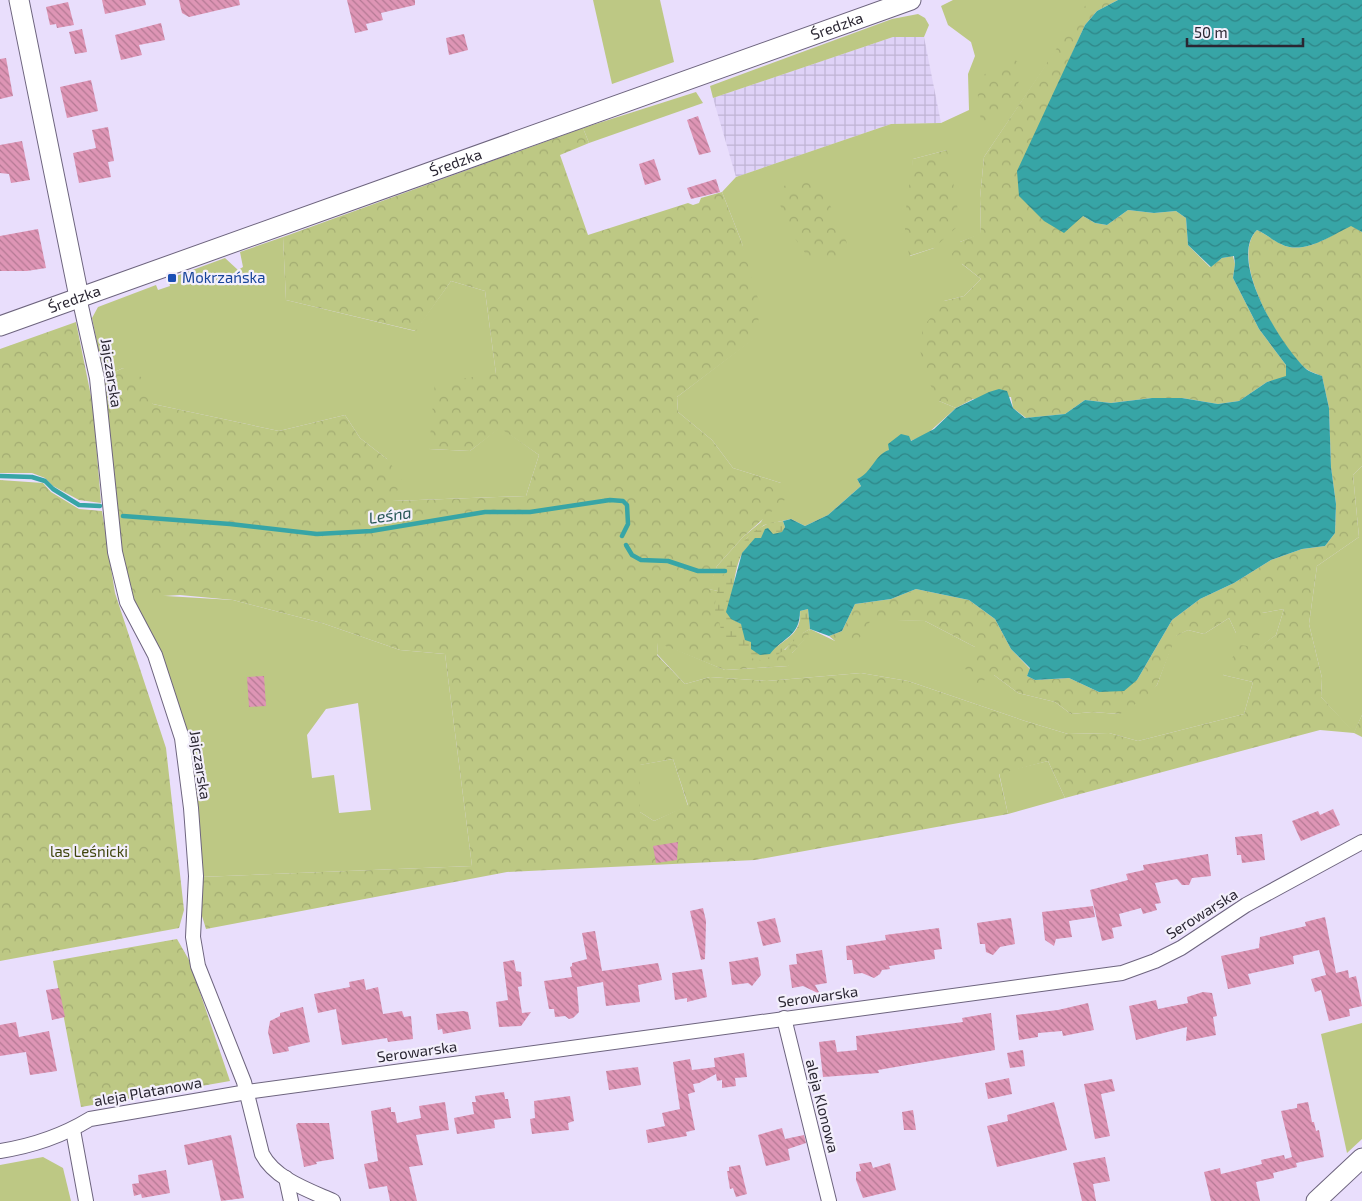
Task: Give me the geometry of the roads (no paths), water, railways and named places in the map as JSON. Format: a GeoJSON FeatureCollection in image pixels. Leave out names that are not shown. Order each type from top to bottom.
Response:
{"type":"FeatureCollection","features":[{"type":"Feature","properties":{"kind":"main road"},"geometry":{"type":"LineString","coordinates":[[19,0],[79,297]]}},
{"type":"Feature","properties":{"kind":"main road","name":"Średzka"},"geometry":{"type":"LineString","coordinates":[[0,326],[910,0]]}},
{"type":"Feature","properties":{"kind":"main road"},"geometry":{"type":"LineString","coordinates":[[1316,1201],[1362,1158]]}},
{"type":"Feature","properties":{"kind":"street","name":"Jajczarska"},"geometry":{"type":"LineString","coordinates":[[79,297],[97,378],[106,443],[115,552],[127,602],[155,655],[182,738],[191,808],[196,876],[193,937],[198,966],[229,1041],[247,1092],[262,1154],[268,1164],[286,1178],[333,1201]]}},
{"type":"Feature","properties":{"kind":"street","name":"Serowarska"},"geometry":{"type":"LineString","coordinates":[[247,1092],[1122,972],[1155,961],[1181,948],[1246,904],[1362,842]]}},
{"type":"Feature","properties":{"kind":"street","name":"aleja Klonowa"},"geometry":{"type":"LineString","coordinates":[[784,1018],[829,1201]]}},
{"type":"Feature","properties":{"kind":"street","name":"aleja Platanowa"},"geometry":{"type":"LineString","coordinates":[[0,1151],[29,1146],[73,1130],[90,1119],[247,1092]]}},
{"type":"Feature","properties":{"kind":"street"},"geometry":{"type":"LineString","coordinates":[[73,1130],[86,1201]]}},
{"type":"Feature","properties":{"kind":"street"},"geometry":{"type":"LineString","coordinates":[[286,1178],[291,1201]]}},
{"type":"Feature","properties":{"kind":"water"},"geometry":{"type":"Polygon","coordinates":[[[1118,0],[1362,0],[1362,232],[1351,226],[1317,243],[1299,248],[1281,244],[1257,230],[1249,243],[1248,261],[1261,301],[1283,341],[1305,368],[1322,376],[1329,408],[1331,467],[1336,504],[1335,533],[1325,546],[1302,549],[1271,560],[1234,583],[1200,599],[1172,620],[1137,680],[1124,691],[1099,692],[1069,678],[1035,680],[1027,676],[1030,668],[1011,649],[995,619],[969,600],[916,589],[891,599],[855,604],[842,631],[829,636],[810,629],[808,609],[800,611],[799,620],[794,632],[770,654],[760,655],[751,649],[751,642],[745,640],[741,624],[731,619],[726,612],[742,553],[755,538],[761,538],[765,529],[768,528],[773,534],[782,532],[785,527],[783,521],[791,519],[805,526],[828,515],[861,486],[857,479],[866,473],[884,452],[889,450],[888,444],[901,434],[909,436],[911,441],[934,429],[956,408],[999,389],[1007,391],[1013,408],[1025,418],[1065,414],[1085,400],[1111,403],[1152,398],[1182,398],[1218,404],[1239,401],[1267,382],[1286,376],[1286,365],[1259,329],[1233,278],[1234,256],[1222,258],[1211,267],[1188,245],[1186,218],[1176,211],[1154,213],[1128,210],[1107,225],[1095,223],[1083,216],[1064,233],[1044,221],[1019,196],[1017,171],[1085,25],[1097,11],[1118,0]]]}},
{"type":"Feature","properties":{"kind":"waterway","name":"Leśna"},"geometry":{"type":"LineString","coordinates":[[0,476],[32,477],[45,481],[53,489],[79,505],[100,506]]}},
{"type":"Feature","properties":{"kind":"waterway","name":"Leśna"},"geometry":{"type":"LineString","coordinates":[[123,516],[230,524],[317,534],[371,531],[485,512],[530,512],[610,500],[623,501],[627,505],[628,524],[622,536]]}},
{"type":"Feature","properties":{"kind":"waterway","name":"Leśna"},"geometry":{"type":"LineString","coordinates":[[626,545],[632,555],[641,560],[668,561],[698,571],[725,571]]}},
{"type":"Feature","properties":{"kind":"place","name":"Mokrzańska"},"geometry":{"type":"Point","coordinates":[172,278]}},
{"type":"Feature","properties":{"kind":"park label","name":"las Leśnicki"},"geometry":{"type":"Point","coordinates":[89,852]}}]}
